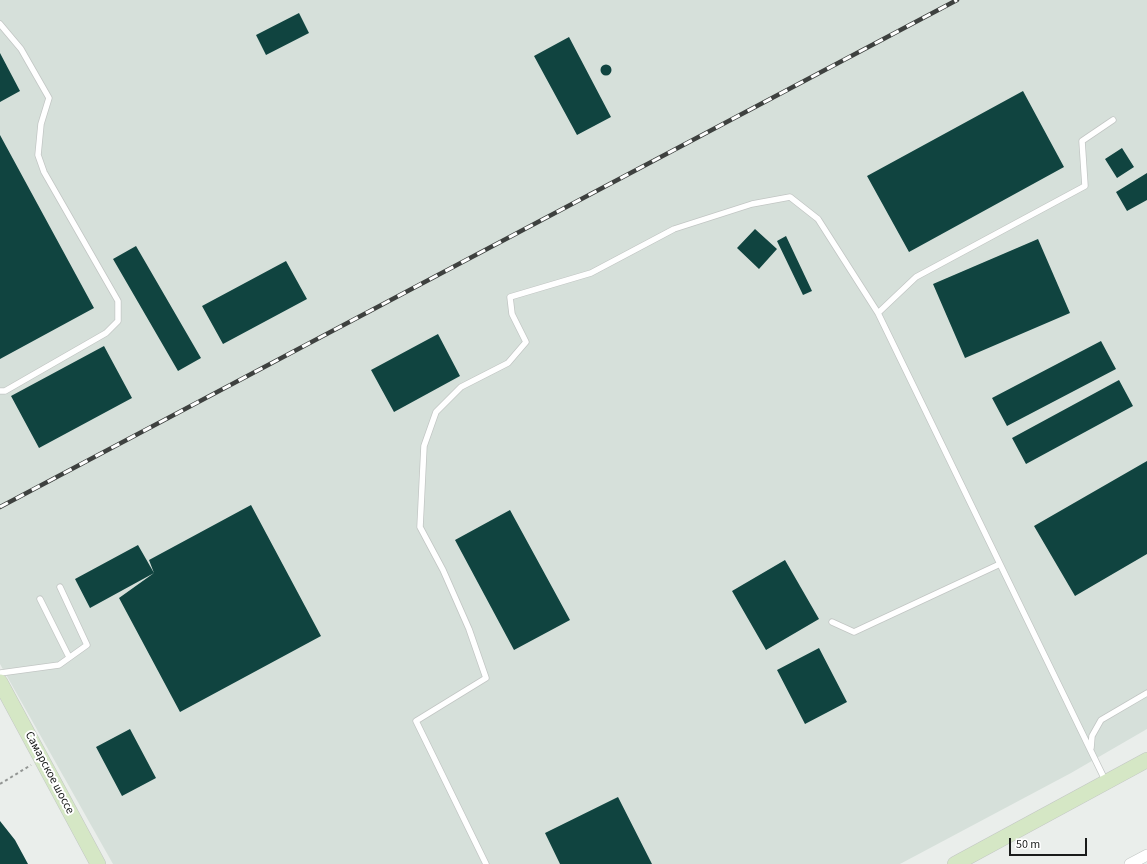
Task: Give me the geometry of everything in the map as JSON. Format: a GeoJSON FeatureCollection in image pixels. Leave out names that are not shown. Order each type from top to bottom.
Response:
{"type":"FeatureCollection","features":[{"type":"Feature","properties":{"kind":"street","name":"Самарское шоссе"},"geometry":{"type":"LineString","coordinates":[[0,682],[98,864]]}},
{"type":"Feature","properties":{"kind":"street"},"geometry":{"type":"LineString","coordinates":[[955,864],[1147,760]]}},
{"type":"Feature","properties":{"kind":"street"},"geometry":{"type":"LineString","coordinates":[[1130,864],[1147,855]]}},
{"type":"Feature","properties":{"kind":"lane"},"geometry":{"type":"LineString","coordinates":[[0,24],[21,49],[49,98],[41,124],[38,155],[44,172],[118,302],[118,321],[106,333],[5,391],[0,391]]}},
{"type":"Feature","properties":{"kind":"lane"},"geometry":{"type":"LineString","coordinates":[[878,313],[916,277],[1085,186],[1082,141],[1113,120]]}},
{"type":"Feature","properties":{"kind":"lane"},"geometry":{"type":"LineString","coordinates":[[486,864],[416,721],[486,678],[469,629],[443,570],[420,527],[424,446],[436,412],[461,387],[508,363],[526,342],[512,314],[510,297],[591,273],[674,229],[752,204],[790,197],[818,219],[878,313],[1091,748],[1106,782]]}},
{"type":"Feature","properties":{"kind":"lane"},"geometry":{"type":"LineString","coordinates":[[832,622],[854,632],[1000,564]]}},
{"type":"Feature","properties":{"kind":"lane"},"geometry":{"type":"LineString","coordinates":[[0,673],[59,665],[87,645],[60,587]]}},
{"type":"Feature","properties":{"kind":"lane"},"geometry":{"type":"LineString","coordinates":[[40,599],[69,657]]}},
{"type":"Feature","properties":{"kind":"lane"},"geometry":{"type":"LineString","coordinates":[[1091,748],[1092,736],[1101,720],[1147,693]]}},
{"type":"Feature","properties":{"kind":"path"},"geometry":{"type":"LineString","coordinates":[[0,784],[42,759]]}},
{"type":"Feature","properties":{"kind":"shaded area"},"geometry":{"type":"Polygon","coordinates":[[[0,0],[1147,0],[1147,729],[1071,773],[900,864],[113,864],[0,664],[0,0]]]}},
{"type":"Feature","properties":{"kind":"building"},"geometry":{"type":"Polygon","coordinates":[[[299,13],[309,33],[266,55],[256,35],[299,13]]]}},
{"type":"Feature","properties":{"kind":"building"},"geometry":{"type":"Polygon","coordinates":[[[569,37],[611,117],[577,135],[534,56],[569,37]]]}},
{"type":"Feature","properties":{"kind":"building"},"geometry":{"type":"Polygon","coordinates":[[[0,53],[20,91],[0,102],[0,53]]]}},
{"type":"Feature","properties":{"kind":"building"},"geometry":{"type":"Polygon","coordinates":[[[606,64],[610,66],[612,70],[610,74],[606,76],[602,74],[600,70],[602,66],[606,64]]]}},
{"type":"Feature","properties":{"kind":"building"},"geometry":{"type":"Polygon","coordinates":[[[1023,91],[1064,167],[909,252],[867,176],[1023,91]]]}},
{"type":"Feature","properties":{"kind":"building"},"geometry":{"type":"Polygon","coordinates":[[[0,135],[94,308],[0,359],[0,135]]]}},
{"type":"Feature","properties":{"kind":"building"},"geometry":{"type":"Polygon","coordinates":[[[1122,148],[1134,167],[1117,178],[1105,159],[1122,148]]]}},
{"type":"Feature","properties":{"kind":"building"},"geometry":{"type":"Polygon","coordinates":[[[1147,173],[1147,200],[1127,211],[1116,192],[1147,173]]]}},
{"type":"Feature","properties":{"kind":"building"},"geometry":{"type":"Polygon","coordinates":[[[755,229],[777,249],[759,269],[737,248],[755,229]]]}},
{"type":"Feature","properties":{"kind":"building"},"geometry":{"type":"Polygon","coordinates":[[[786,236],[812,291],[803,295],[777,241],[786,236]]]}},
{"type":"Feature","properties":{"kind":"building"},"geometry":{"type":"Polygon","coordinates":[[[1038,239],[1070,313],[965,358],[933,284],[1038,239]]]}},
{"type":"Feature","properties":{"kind":"building"},"geometry":{"type":"Polygon","coordinates":[[[136,246],[201,358],[178,371],[113,259],[136,246]]]}},
{"type":"Feature","properties":{"kind":"building"},"geometry":{"type":"Polygon","coordinates":[[[286,261],[307,299],[223,344],[202,306],[286,261]]]}},
{"type":"Feature","properties":{"kind":"building"},"geometry":{"type":"Polygon","coordinates":[[[438,334],[460,376],[394,412],[371,370],[438,334]]]}},
{"type":"Feature","properties":{"kind":"building"},"geometry":{"type":"Polygon","coordinates":[[[1101,341],[1116,369],[1007,426],[992,398],[1101,341]]]}},
{"type":"Feature","properties":{"kind":"building"},"geometry":{"type":"Polygon","coordinates":[[[104,346],[132,398],[39,448],[11,396],[104,346]]]}},
{"type":"Feature","properties":{"kind":"building"},"geometry":{"type":"Polygon","coordinates":[[[1119,380],[1133,406],[1026,464],[1012,438],[1119,380]]]}},
{"type":"Feature","properties":{"kind":"building"},"geometry":{"type":"Polygon","coordinates":[[[1147,461],[1147,554],[1075,596],[1034,526],[1147,461]]]}},
{"type":"Feature","properties":{"kind":"building"},"geometry":{"type":"Polygon","coordinates":[[[251,505],[321,636],[180,712],[119,598],[154,573],[149,560],[251,505]]]}},
{"type":"Feature","properties":{"kind":"building"},"geometry":{"type":"Polygon","coordinates":[[[510,510],[570,620],[514,650],[455,540],[510,510]]]}},
{"type":"Feature","properties":{"kind":"building"},"geometry":{"type":"Polygon","coordinates":[[[138,545],[154,573],[90,608],[75,579],[138,545]]]}},
{"type":"Feature","properties":{"kind":"building"},"geometry":{"type":"Polygon","coordinates":[[[785,560],[819,619],[766,650],[732,591],[785,560]]]}},
{"type":"Feature","properties":{"kind":"building"},"geometry":{"type":"Polygon","coordinates":[[[819,648],[847,702],[805,724],[777,670],[819,648]]]}},
{"type":"Feature","properties":{"kind":"building"},"geometry":{"type":"Polygon","coordinates":[[[130,729],[156,778],[122,796],[96,747],[130,729]]]}},
{"type":"Feature","properties":{"kind":"building"},"geometry":{"type":"Polygon","coordinates":[[[618,797],[652,864],[560,864],[545,833],[618,797]]]}},
{"type":"Feature","properties":{"kind":"building"},"geometry":{"type":"Polygon","coordinates":[[[0,821],[15,840],[28,864],[0,864],[0,821]]]}},
{"type":"Feature","properties":{"kind":"railway"},"geometry":{"type":"LineString","coordinates":[[0,507],[957,0]]}}]}
